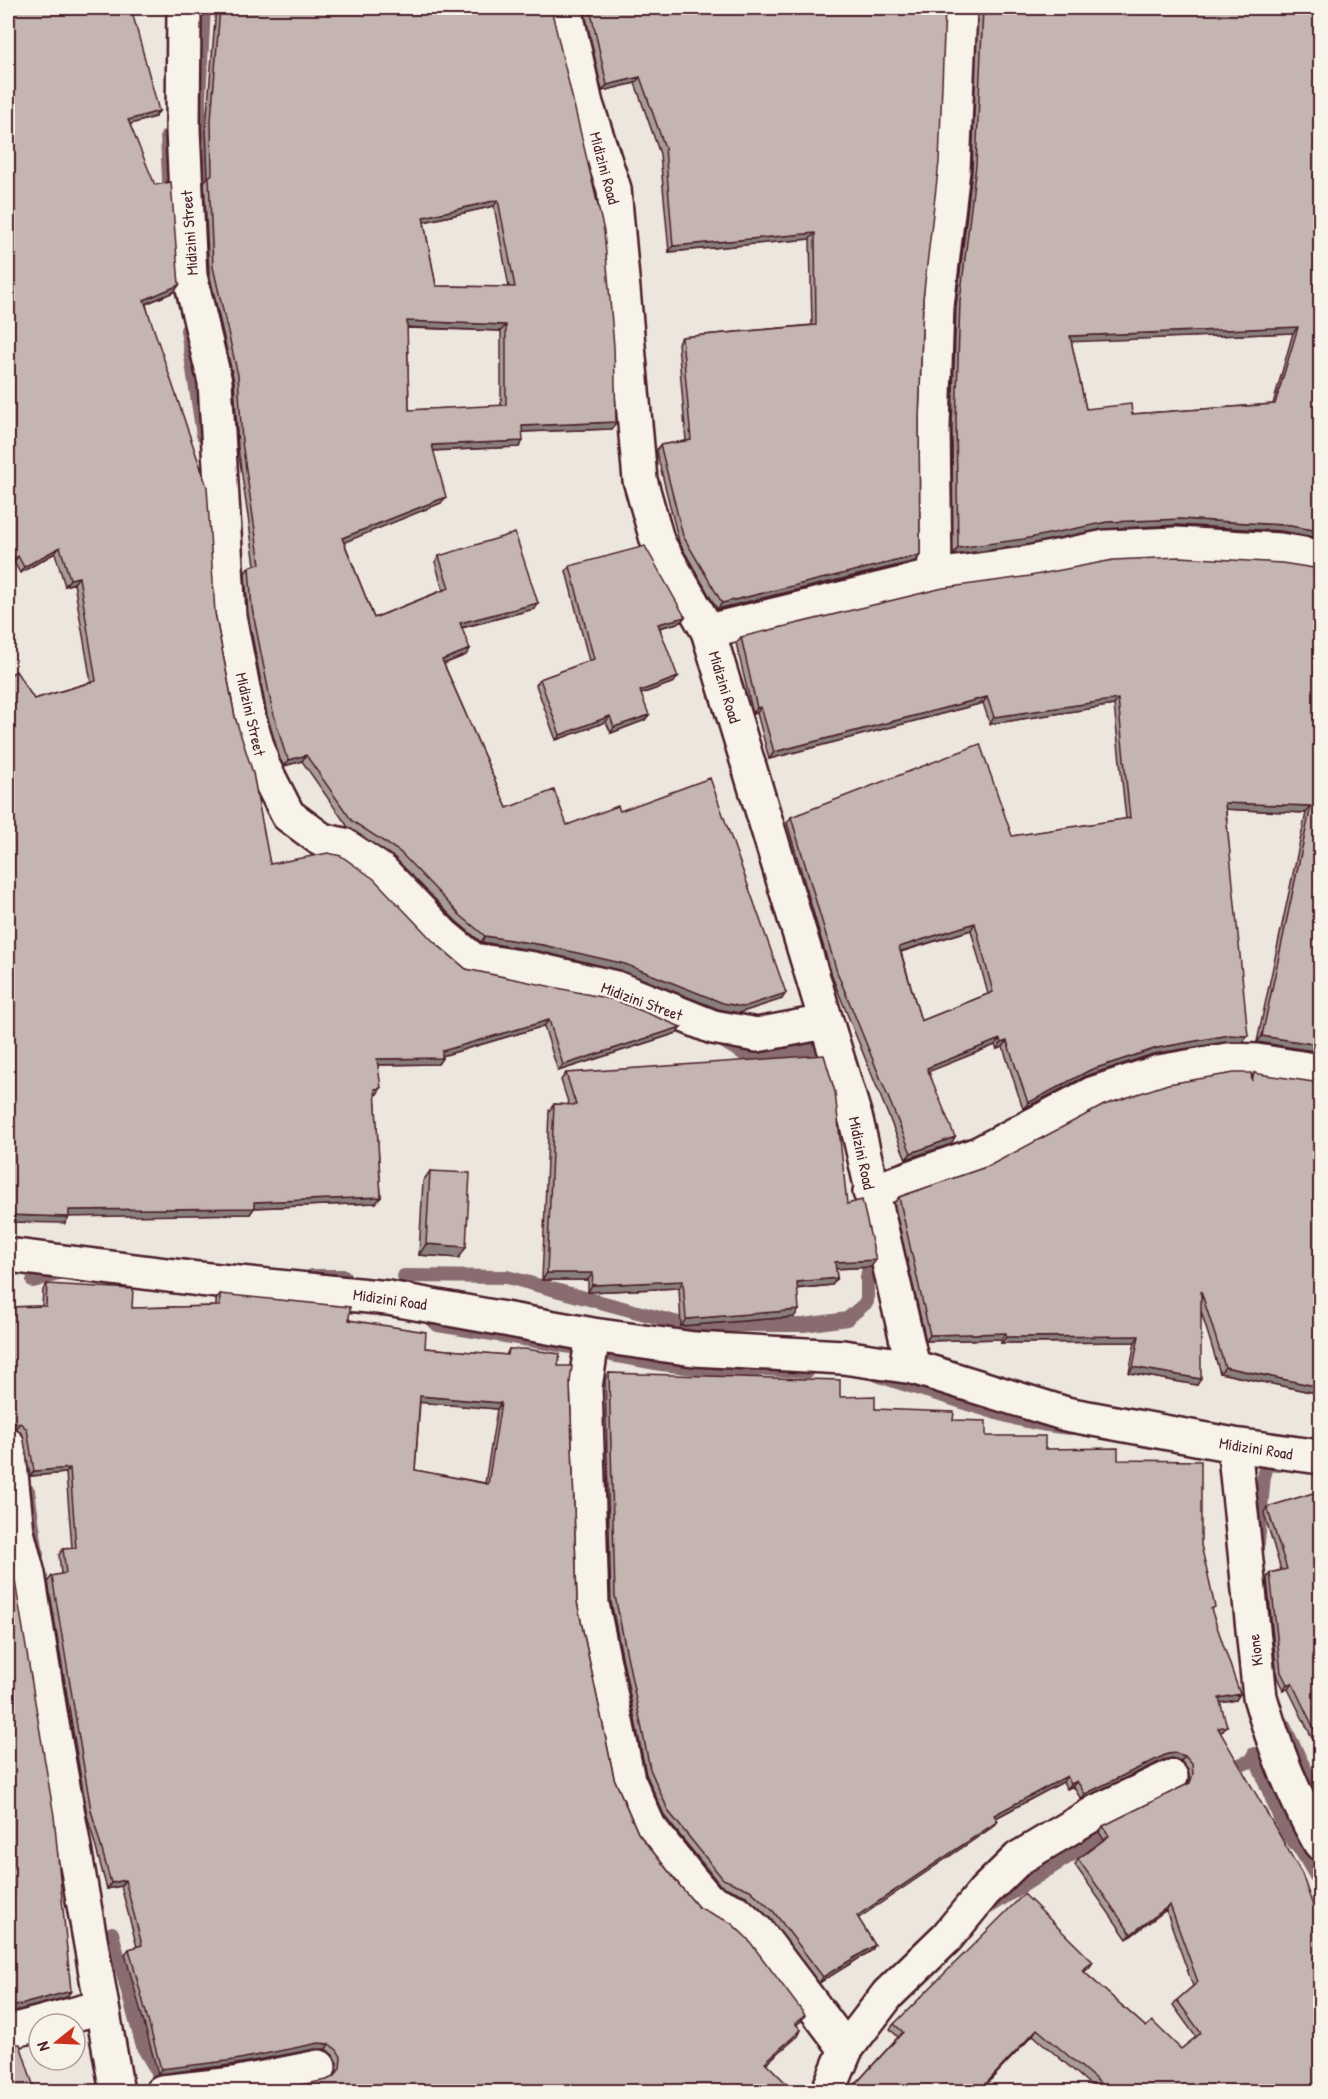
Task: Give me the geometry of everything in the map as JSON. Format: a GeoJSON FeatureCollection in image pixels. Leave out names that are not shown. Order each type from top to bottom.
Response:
{"type":"FeatureCollection","features":[{"type":"Feature","properties":{"kind":"street","name":"Midizini Street"},"geometry":{"type":"LineString","coordinates":[[184,8],[183,130],[190,276],[215,382],[229,616],[249,718],[263,765],[288,815],[322,840],[344,845],[382,871],[443,935],[473,960],[534,969],[616,988],[713,1027],[757,1035],[825,1022]]}},
{"type":"Feature","properties":{"kind":"street","name":"Midizini Road"},"geometry":{"type":"LineString","coordinates":[[565,8],[586,104],[614,189],[640,480],[658,543],[708,631],[856,1119],[870,1192],[913,1367]]}},
{"type":"Feature","properties":{"kind":"street"},"geometry":{"type":"LineString","coordinates":[[935,576],[933,427],[937,306],[953,170],[960,8]]}},
{"type":"Feature","properties":{"kind":"street"},"geometry":{"type":"LineString","coordinates":[[708,631],[935,576],[1023,564],[1106,547],[1176,544],[1280,550],[1320,557]]}},
{"type":"Feature","properties":{"kind":"street"},"geometry":{"type":"LineString","coordinates":[[870,1192],[978,1154],[1092,1094],[1159,1072],[1228,1060],[1257,1061],[1320,1071]]}},
{"type":"Feature","properties":{"kind":"street","name":"Midizini Road"},"geometry":{"type":"LineString","coordinates":[[8,1255],[199,1280],[388,1298],[593,1335],[694,1349],[843,1357],[913,1367],[1066,1414],[1234,1445],[1320,1457]]}},
{"type":"Feature","properties":{"kind":"street"},"geometry":{"type":"LineString","coordinates":[[593,1335],[585,1387],[592,1604],[628,1780],[649,1827],[692,1881],[708,1900],[738,1913],[757,1931],[846,2049]]}},
{"type":"Feature","properties":{"kind":"street"},"geometry":{"type":"LineString","coordinates":[[8,1445],[17,1532],[28,1574],[117,2091]]}},
{"type":"Feature","properties":{"kind":"street","name":"Kione"},"geometry":{"type":"LineString","coordinates":[[1234,1445],[1260,1697],[1297,1803],[1320,1843]]}},
{"type":"Feature","properties":{"kind":"street"},"geometry":{"type":"LineString","coordinates":[[828,2091],[846,2049],[888,1994],[947,1937],[984,1892],[1019,1858],[1098,1811],[1171,1777]]}},
{"type":"Feature","properties":{"kind":"street"},"geometry":{"type":"LineString","coordinates":[[8,2032],[102,2007]]}},
{"type":"Feature","properties":{"kind":"street"},"geometry":{"type":"LineString","coordinates":[[162,2091],[234,2084],[319,2067]]}},
{"type":"Feature","properties":{"kind":"building"},"geometry":{"type":"Polygon","coordinates":[[[8,8],[131,8],[159,111],[128,120],[155,185],[171,182],[179,285],[144,300],[207,487],[215,613],[235,717],[253,773],[270,864],[328,853],[341,856],[374,879],[434,942],[466,969],[615,1000],[681,1027],[563,1065],[549,1020],[442,1051],[442,1058],[377,1059],[381,1088],[375,1089],[381,1197],[254,1202],[254,1208],[69,1210],[69,1217],[8,1215],[8,676],[16,671],[34,699],[96,681],[79,577],[70,579],[60,547],[24,567],[18,556],[8,563],[8,8]]]}},
{"type":"Feature","properties":{"kind":"building"},"geometry":{"type":"Polygon","coordinates":[[[220,8],[551,8],[604,231],[614,346],[616,422],[522,426],[523,441],[432,445],[446,497],[342,538],[374,618],[449,588],[439,556],[515,533],[538,603],[460,623],[470,649],[442,660],[507,808],[554,790],[567,825],[618,806],[620,811],[710,778],[786,993],[743,1007],[723,1003],[625,964],[543,945],[485,936],[460,915],[400,852],[352,821],[306,755],[289,760],[272,708],[252,608],[249,567],[260,564],[242,442],[238,375],[213,267],[209,176],[212,175],[211,120],[220,8]],[[498,200],[423,217],[436,286],[515,287],[498,200]],[[407,321],[409,410],[506,405],[506,325],[407,321]]]}},
{"type":"Feature","properties":{"kind":"building"},"geometry":{"type":"Polygon","coordinates":[[[590,8],[945,8],[939,162],[923,299],[919,421],[920,555],[722,603],[683,536],[660,445],[691,440],[682,337],[816,325],[815,233],[673,246],[665,148],[640,77],[607,85],[590,8]]]}},
{"type":"Feature","properties":{"kind":"building"},"geometry":{"type":"Polygon","coordinates":[[[983,8],[1320,8],[1320,531],[1285,525],[1181,519],[1107,522],[1024,539],[958,548],[956,421],[960,301],[976,165],[983,8]],[[1298,327],[1070,336],[1086,409],[1131,404],[1132,414],[1275,404],[1298,327]]]}},
{"type":"Feature","properties":{"kind":"building"},"geometry":{"type":"Polygon","coordinates":[[[645,546],[685,617],[658,624],[678,677],[640,691],[649,715],[614,727],[610,716],[560,735],[540,679],[594,659],[570,566],[645,546]]]}},
{"type":"Feature","properties":{"kind":"building"},"geometry":{"type":"Polygon","coordinates":[[[1180,557],[1282,563],[1320,569],[1320,1045],[1262,1036],[1311,806],[1225,803],[1248,1036],[1229,1035],[1157,1048],[1090,1070],[1028,1103],[1007,1041],[1001,1043],[1000,1039],[927,1068],[955,1137],[911,1153],[837,972],[791,817],[980,744],[1012,836],[1130,818],[1118,699],[994,717],[987,697],[774,752],[761,707],[757,708],[741,637],[943,588],[1030,576],[1113,560],[1180,557]],[[975,923],[899,947],[921,1021],[993,992],[975,923]]]}},
{"type":"Feature","properties":{"kind":"building"},"geometry":{"type":"Polygon","coordinates":[[[824,1055],[835,1092],[847,1204],[862,1200],[876,1260],[835,1262],[837,1278],[797,1282],[799,1310],[686,1319],[683,1281],[592,1285],[593,1273],[547,1273],[554,1104],[576,1105],[566,1073],[824,1055]]]}},
{"type":"Feature","properties":{"kind":"building"},"geometry":{"type":"Polygon","coordinates":[[[1234,1073],[1251,1073],[1252,1081],[1254,1073],[1320,1083],[1320,1387],[1225,1367],[1201,1291],[1201,1379],[1133,1367],[1139,1336],[1006,1337],[1006,1333],[930,1335],[899,1197],[989,1166],[1104,1105],[1168,1084],[1234,1073]]]}},
{"type":"Feature","properties":{"kind":"building"},"geometry":{"type":"Polygon","coordinates":[[[430,1171],[470,1173],[466,1247],[426,1244],[430,1171]]]}},
{"type":"Feature","properties":{"kind":"building"},"geometry":{"type":"Polygon","coordinates":[[[47,1284],[133,1289],[132,1308],[220,1306],[220,1294],[350,1307],[349,1320],[426,1332],[425,1348],[508,1355],[509,1349],[525,1349],[560,1354],[558,1366],[572,1366],[570,1382],[577,1602],[614,1778],[638,1833],[681,1887],[698,1907],[731,1923],[747,1938],[805,2015],[795,2023],[801,2030],[765,2062],[794,2091],[268,2091],[327,2080],[335,2076],[340,2068],[341,2057],[337,2050],[329,2044],[319,2043],[235,2060],[161,2069],[129,1949],[142,1945],[125,1880],[111,1883],[91,1810],[52,1576],[66,1573],[63,1549],[76,1548],[70,1468],[34,1471],[27,1429],[20,1423],[8,1422],[8,1307],[46,1306],[47,1284]],[[420,1396],[415,1470],[488,1484],[501,1403],[420,1396]]]}},
{"type":"Feature","properties":{"kind":"building"},"geometry":{"type":"Polygon","coordinates":[[[609,1373],[840,1380],[840,1397],[875,1396],[875,1409],[954,1412],[953,1420],[986,1421],[986,1436],[1045,1436],[1045,1449],[1118,1448],[1118,1460],[1201,1461],[1201,1545],[1215,1607],[1211,1609],[1240,1694],[1219,1698],[1227,1726],[1218,1728],[1302,1874],[1313,1906],[1320,1902],[1320,2091],[1090,2091],[1100,2083],[1037,2029],[979,2091],[849,2091],[903,2032],[894,2024],[1024,1894],[1093,1962],[1082,1970],[1146,2027],[1152,2021],[1181,2049],[1201,2033],[1177,2000],[1198,1982],[1170,1905],[1131,1934],[1078,1859],[1109,1836],[1103,1826],[1190,1783],[1193,1774],[1192,1764],[1185,1756],[1176,1753],[1167,1754],[1085,1794],[1077,1781],[1071,1784],[1067,1776],[994,1815],[998,1821],[857,1916],[875,1945],[823,1977],[774,1912],[750,1890],[723,1879],[669,1812],[650,1769],[615,1596],[609,1373]]]}},
{"type":"Feature","properties":{"kind":"building"},"geometry":{"type":"Polygon","coordinates":[[[1320,1491],[1320,1741],[1292,1683],[1287,1684],[1281,1672],[1270,1573],[1287,1569],[1267,1507],[1320,1491]]]}},
{"type":"Feature","properties":{"kind":"building"},"geometry":{"type":"Polygon","coordinates":[[[15,1581],[54,1816],[71,1991],[8,2008],[8,1583],[15,1581]]]}},
{"type":"Feature","properties":{"kind":"building"},"geometry":{"type":"Polygon","coordinates":[[[8,2044],[20,2044],[27,2072],[35,2091],[8,2091],[8,2044]]]}},
{"type":"Feature","properties":{"kind":"waterway"},"geometry":{"type":"LineString","coordinates":[[201,212],[203,184],[199,100],[204,8]]}},
{"type":"Feature","properties":{"kind":"waterway"},"geometry":{"type":"LineString","coordinates":[[167,136],[170,201]]}},
{"type":"Feature","properties":{"kind":"waterway"},"geometry":{"type":"LineString","coordinates":[[187,330],[203,435]]}},
{"type":"Feature","properties":{"kind":"waterway"},"geometry":{"type":"LineString","coordinates":[[719,1039],[744,1054],[772,1056],[814,1049],[827,1071]]}},
{"type":"Feature","properties":{"kind":"waterway"},"geometry":{"type":"LineString","coordinates":[[404,1276],[507,1277],[686,1325],[804,1325],[847,1319],[867,1302],[867,1278],[872,1249]]}},
{"type":"Feature","properties":{"kind":"waterway"},"geometry":{"type":"LineString","coordinates":[[33,1281],[65,1272]]}},
{"type":"Feature","properties":{"kind":"waterway"},"geometry":{"type":"LineString","coordinates":[[312,1276],[344,1276]]}},
{"type":"Feature","properties":{"kind":"waterway"},"geometry":{"type":"LineString","coordinates":[[424,1312],[438,1325],[571,1347]]}},
{"type":"Feature","properties":{"kind":"waterway"},"geometry":{"type":"LineString","coordinates":[[612,1355],[661,1364],[739,1373],[763,1369],[808,1371]]}},
{"type":"Feature","properties":{"kind":"waterway"},"geometry":{"type":"LineString","coordinates":[[877,1375],[1018,1419],[1072,1428]]}},
{"type":"Feature","properties":{"kind":"waterway"},"geometry":{"type":"LineString","coordinates":[[1258,1543],[1265,1464],[1280,1465]]}},
{"type":"Feature","properties":{"kind":"waterway"},"geometry":{"type":"LineString","coordinates":[[28,1491],[37,1555]]}},
{"type":"Feature","properties":{"kind":"waterway"},"geometry":{"type":"LineString","coordinates":[[1283,1724],[1320,1800]]}},
{"type":"Feature","properties":{"kind":"waterway"},"geometry":{"type":"LineString","coordinates":[[1254,1754],[1285,1831],[1302,1852],[1320,1883]]}},
{"type":"Feature","properties":{"kind":"waterway"},"geometry":{"type":"LineString","coordinates":[[1221,1771],[1251,1761]]}},
{"type":"Feature","properties":{"kind":"waterway"},"geometry":{"type":"LineString","coordinates":[[989,1907],[1117,1826]]}},
{"type":"Feature","properties":{"kind":"waterway"},"geometry":{"type":"LineString","coordinates":[[112,1933],[143,2047],[164,2083]]}}]}
